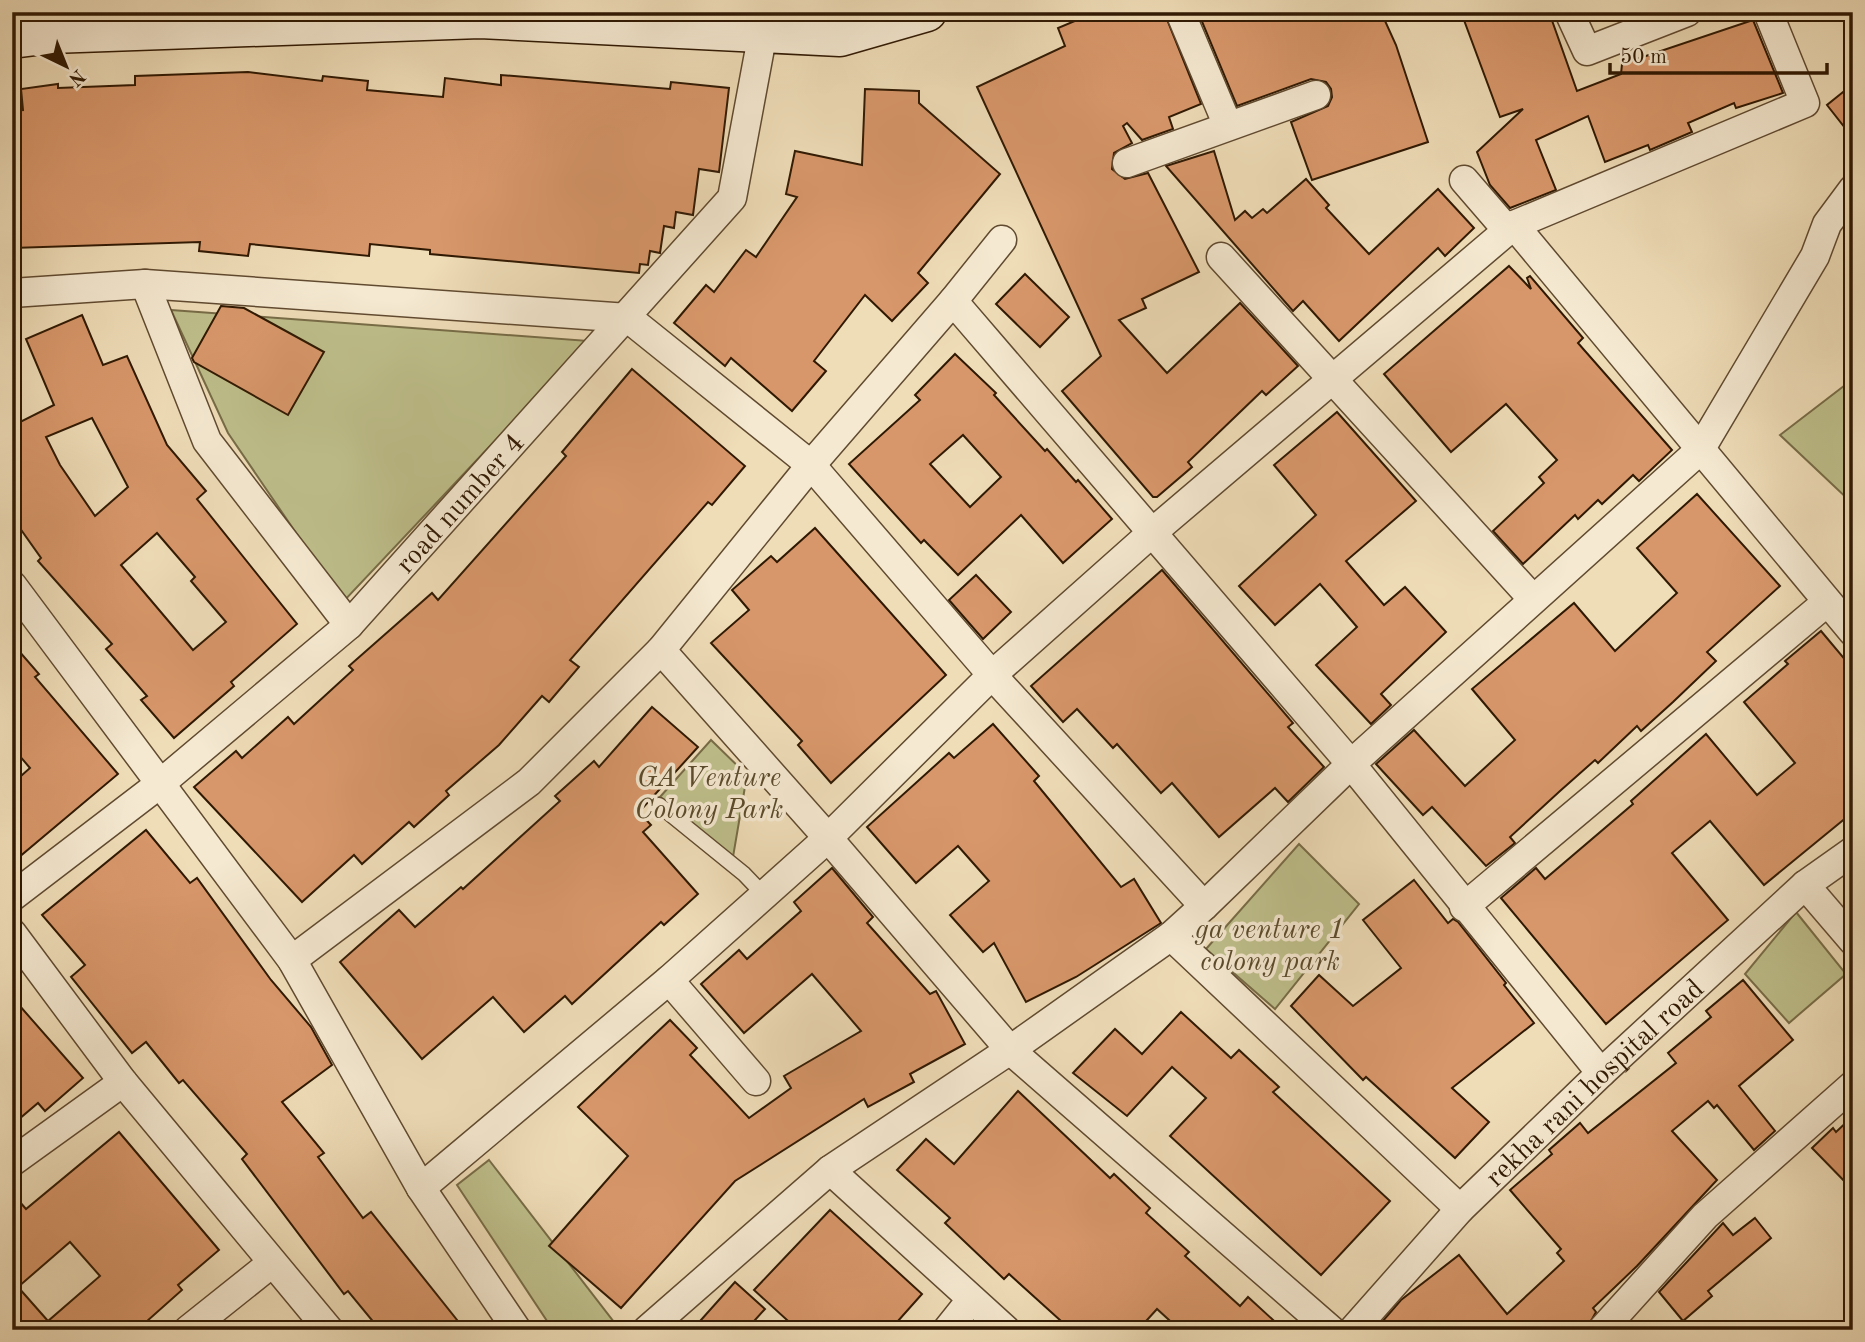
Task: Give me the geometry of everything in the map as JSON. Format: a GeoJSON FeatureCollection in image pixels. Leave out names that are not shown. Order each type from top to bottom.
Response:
{"type":"FeatureCollection","features":[{"type":"Feature","properties":{"kind":"main road"},"geometry":{"type":"LineString","coordinates":[[12,40],[122,22],[480,16],[760,22],[840,37],[927,12]]}},
{"type":"Feature","properties":{"kind":"street"},"geometry":{"type":"LineString","coordinates":[[1180,12],[1228,126]]}},
{"type":"Feature","properties":{"kind":"street"},"geometry":{"type":"LineString","coordinates":[[1569,12],[1587,51],[1686,12]]}},
{"type":"Feature","properties":{"kind":"street"},"geometry":{"type":"LineString","coordinates":[[421,1188],[669,979],[828,838],[992,675],[1154,531],[1511,228],[1805,103],[1768,12]]}},
{"type":"Feature","properties":{"kind":"street","name":"road number 4"},"geometry":{"type":"LineString","coordinates":[[12,897],[161,783],[349,625],[628,318],[732,198],[760,22]]}},
{"type":"Feature","properties":{"kind":"street"},"geometry":{"type":"LineString","coordinates":[[1127,163],[1316,95]]}},
{"type":"Feature","properties":{"kind":"street"},"geometry":{"type":"LineString","coordinates":[[1464,180],[1511,228],[1853,632]]}},
{"type":"Feature","properties":{"kind":"street"},"geometry":{"type":"LineString","coordinates":[[658,1326],[830,1170],[1010,1050],[1171,936],[1351,764],[1532,598],[1700,450],[1815,256],[1826,224],[1853,189]]}},
{"type":"Feature","properties":{"kind":"street"},"geometry":{"type":"LineString","coordinates":[[292,960],[529,782],[662,650],[811,465],[953,301],[1002,240]]}},
{"type":"Feature","properties":{"kind":"street"},"geometry":{"type":"LineString","coordinates":[[1221,257],[1532,598]]}},
{"type":"Feature","properties":{"kind":"street"},"geometry":{"type":"LineString","coordinates":[[145,284],[207,441],[349,625]]}},
{"type":"Feature","properties":{"kind":"street"},"geometry":{"type":"LineString","coordinates":[[12,293],[145,284],[628,318],[811,465],[992,675],[1204,906]]}},
{"type":"Feature","properties":{"kind":"street"},"geometry":{"type":"LineString","coordinates":[[953,301],[1154,531],[1351,764],[1601,1073]]}},
{"type":"Feature","properties":{"kind":"street"},"geometry":{"type":"LineString","coordinates":[[12,585],[292,960],[421,1188],[517,1330]]}},
{"type":"Feature","properties":{"kind":"street"},"geometry":{"type":"LineString","coordinates":[[1464,907],[1827,602]]}},
{"type":"Feature","properties":{"kind":"street"},"geometry":{"type":"LineString","coordinates":[[662,650],[1010,1050],[1331,1330]]}},
{"type":"Feature","properties":{"kind":"street","name":"rekha rani hospital road"},"geometry":{"type":"LineString","coordinates":[[1353,1330],[1460,1209],[1601,1073],[1805,885],[1853,851]]}},
{"type":"Feature","properties":{"kind":"street"},"geometry":{"type":"LineString","coordinates":[[1805,885],[1853,941]]}},
{"type":"Feature","properties":{"kind":"street"},"geometry":{"type":"LineString","coordinates":[[12,933],[124,1082],[329,1330]]}},
{"type":"Feature","properties":{"kind":"street"},"geometry":{"type":"LineString","coordinates":[[1171,936],[1460,1209]]}},
{"type":"Feature","properties":{"kind":"street"},"geometry":{"type":"LineString","coordinates":[[669,979],[756,1081]]}},
{"type":"Feature","properties":{"kind":"street"},"geometry":{"type":"LineString","coordinates":[[12,1162],[124,1082]]}},
{"type":"Feature","properties":{"kind":"street"},"geometry":{"type":"LineString","coordinates":[[1602,1330],[1705,1216],[1853,1085]]}},
{"type":"Feature","properties":{"kind":"street"},"geometry":{"type":"LineString","coordinates":[[830,1170],[1006,1330]]}},
{"type":"Feature","properties":{"kind":"street"},"geometry":{"type":"LineString","coordinates":[[188,1330],[272,1263]]}},
{"type":"Feature","properties":{"kind":"street"},"geometry":{"type":"LineString","coordinates":[[947,1330],[971,1300]]}},
{"type":"Feature","properties":{"kind":"lane"},"geometry":{"type":"LineString","coordinates":[[659,805],[744,874],[764,895]]}},
{"type":"Feature","properties":{"kind":"green space"},"geometry":{"type":"Polygon","coordinates":[[[171,310],[589,341],[343,602],[228,433],[171,310]]]}},
{"type":"Feature","properties":{"kind":"green space"},"geometry":{"type":"Polygon","coordinates":[[[1853,379],[1853,504],[1780,435],[1853,379]]]}},
{"type":"Feature","properties":{"kind":"green space","name":"GA Venture Colony Park"},"geometry":{"type":"Polygon","coordinates":[[[711,740],[747,775],[733,857],[660,797],[711,740]]]}},
{"type":"Feature","properties":{"kind":"green space","name":"ga venture 1 colony park"},"geometry":{"type":"Polygon","coordinates":[[[1299,844],[1359,904],[1275,1009],[1206,949],[1299,844]]]}},
{"type":"Feature","properties":{"kind":"green space"},"geometry":{"type":"Polygon","coordinates":[[[1796,912],[1846,974],[1789,1023],[1745,974],[1796,912]]]}},
{"type":"Feature","properties":{"kind":"green space"},"geometry":{"type":"Polygon","coordinates":[[[489,1160],[617,1326],[613,1330],[553,1330],[457,1185],[489,1160]]]}},
{"type":"Feature","properties":{"kind":"building"},"geometry":{"type":"Polygon","coordinates":[[[1096,12],[1164,12],[1201,104],[1169,117],[1173,129],[1142,140],[1127,123],[1123,126],[1132,143],[1114,153],[1112,169],[1125,179],[1148,173],[1199,272],[1142,299],[1146,308],[1119,320],[1167,373],[1240,303],[1298,366],[1266,395],[1262,391],[1188,462],[1192,467],[1157,497],[1153,497],[1062,391],[1101,356],[977,87],[1065,46],[1058,28],[1096,12]]]}},
{"type":"Feature","properties":{"kind":"building"},"geometry":{"type":"Polygon","coordinates":[[[1198,12],[1381,12],[1396,45],[1428,142],[1312,180],[1291,122],[1328,106],[1332,97],[1331,89],[1326,82],[1311,79],[1237,106],[1198,12]]]}},
{"type":"Feature","properties":{"kind":"building"},"geometry":{"type":"Polygon","coordinates":[[[1461,12],[1549,12],[1577,91],[1621,74],[1622,64],[1753,20],[1783,93],[1736,108],[1734,103],[1688,123],[1692,132],[1650,150],[1648,145],[1605,162],[1588,116],[1536,140],[1556,190],[1510,208],[1490,185],[1477,152],[1523,109],[1500,117],[1461,12]]]}},
{"type":"Feature","properties":{"kind":"building"},"geometry":{"type":"Polygon","coordinates":[[[248,72],[322,81],[323,76],[368,81],[367,90],[443,97],[445,78],[501,85],[501,75],[670,89],[671,82],[729,88],[719,172],[699,169],[693,215],[676,212],[674,228],[664,226],[660,253],[650,251],[648,265],[640,264],[639,273],[430,254],[430,250],[370,244],[369,256],[250,244],[248,256],[199,251],[200,242],[12,248],[12,111],[23,110],[21,89],[58,84],[58,88],[135,85],[135,76],[248,72]]]}},
{"type":"Feature","properties":{"kind":"building"},"geometry":{"type":"Polygon","coordinates":[[[1853,84],[1853,138],[1827,105],[1853,84]]]}},
{"type":"Feature","properties":{"kind":"building"},"geometry":{"type":"Polygon","coordinates":[[[865,89],[919,91],[919,103],[1000,174],[918,273],[928,283],[892,321],[865,295],[814,361],[826,371],[792,411],[731,358],[725,366],[674,323],[706,285],[714,292],[746,250],[756,257],[797,197],[786,194],[795,151],[862,165],[865,89]]]}},
{"type":"Feature","properties":{"kind":"building"},"geometry":{"type":"Polygon","coordinates":[[[1214,151],[1235,220],[1245,211],[1252,218],[1263,209],[1267,213],[1306,179],[1329,205],[1326,208],[1369,254],[1438,189],[1474,228],[1445,256],[1438,248],[1339,341],[1303,301],[1293,311],[1166,166],[1214,151]]]}},
{"type":"Feature","properties":{"kind":"building"},"geometry":{"type":"Polygon","coordinates":[[[1509,266],[1531,289],[1527,278],[1530,276],[1583,338],[1578,343],[1672,450],[1639,481],[1633,475],[1602,504],[1598,500],[1578,519],[1575,515],[1523,564],[1493,531],[1544,483],[1539,477],[1557,460],[1506,404],[1451,452],[1384,374],[1509,266]]]}},
{"type":"Feature","properties":{"kind":"building"},"geometry":{"type":"Polygon","coordinates":[[[1025,274],[1069,317],[1040,347],[996,304],[1025,274]]]}},
{"type":"Feature","properties":{"kind":"building"},"geometry":{"type":"Polygon","coordinates":[[[221,306],[244,308],[324,352],[288,415],[194,362],[192,358],[221,306]]]}},
{"type":"Feature","properties":{"kind":"building"},"geometry":{"type":"Polygon","coordinates":[[[82,315],[103,365],[127,356],[167,445],[206,491],[197,499],[297,624],[231,682],[234,686],[174,738],[141,700],[147,696],[106,649],[112,644],[38,561],[41,558],[12,517],[12,426],[54,405],[26,339],[82,315]],[[92,418],[46,437],[60,465],[95,516],[128,487],[92,418]],[[157,533],[121,565],[193,650],[226,622],[191,581],[195,577],[157,533]]]}},
{"type":"Feature","properties":{"kind":"building"},"geometry":{"type":"Polygon","coordinates":[[[955,354],[996,393],[994,395],[1045,451],[1047,449],[1076,482],[1078,480],[1112,519],[1063,563],[1021,515],[958,575],[924,540],[921,543],[849,464],[920,400],[915,395],[955,354]],[[963,435],[930,464],[970,507],[1001,477],[963,435]]]}},
{"type":"Feature","properties":{"kind":"building"},"geometry":{"type":"Polygon","coordinates":[[[632,369],[745,466],[712,505],[708,502],[570,660],[579,667],[549,702],[542,696],[499,745],[446,791],[449,795],[414,827],[409,822],[362,864],[354,855],[302,902],[194,787],[236,751],[242,758],[288,717],[294,724],[353,670],[349,666],[432,593],[438,600],[566,456],[562,452],[632,369]]]}},
{"type":"Feature","properties":{"kind":"building"},"geometry":{"type":"Polygon","coordinates":[[[1337,412],[1416,501],[1346,561],[1384,605],[1405,587],[1446,632],[1381,694],[1391,705],[1371,724],[1316,665],[1357,627],[1320,584],[1275,625],[1239,586],[1316,515],[1274,465],[1337,412]]]}},
{"type":"Feature","properties":{"kind":"building"},"geometry":{"type":"Polygon","coordinates":[[[1697,494],[1780,586],[1707,652],[1716,661],[1673,702],[1641,731],[1637,726],[1598,763],[1595,760],[1510,837],[1515,843],[1486,866],[1432,807],[1423,815],[1376,764],[1414,730],[1465,786],[1515,740],[1472,689],[1574,603],[1615,651],[1677,593],[1637,548],[1697,494]]]}},
{"type":"Feature","properties":{"kind":"building"},"geometry":{"type":"Polygon","coordinates":[[[815,528],[946,675],[831,783],[798,745],[802,741],[711,643],[749,610],[732,590],[771,556],[777,562],[815,528]]]}},
{"type":"Feature","properties":{"kind":"building"},"geometry":{"type":"Polygon","coordinates":[[[1162,570],[1293,723],[1288,727],[1324,767],[1288,802],[1275,788],[1219,837],[1172,783],[1161,793],[1117,744],[1113,748],[1077,709],[1063,722],[1031,686],[1162,570]]]}},
{"type":"Feature","properties":{"kind":"building"},"geometry":{"type":"Polygon","coordinates":[[[976,575],[1011,612],[983,639],[949,600],[976,575]]]}},
{"type":"Feature","properties":{"kind":"building"},"geometry":{"type":"Polygon","coordinates":[[[1821,631],[1853,669],[1853,812],[1764,885],[1710,821],[1672,853],[1728,920],[1606,1024],[1501,898],[1536,868],[1545,879],[1633,804],[1631,801],[1706,734],[1757,795],[1795,763],[1744,702],[1788,664],[1785,661],[1821,631]]]}},
{"type":"Feature","properties":{"kind":"building"},"geometry":{"type":"Polygon","coordinates":[[[12,643],[39,674],[35,677],[118,774],[12,863],[12,784],[30,768],[12,747],[12,643]]]}},
{"type":"Feature","properties":{"kind":"building"},"geometry":{"type":"Polygon","coordinates":[[[652,707],[698,747],[639,812],[651,825],[643,832],[698,894],[664,925],[661,922],[572,1004],[565,996],[524,1032],[493,997],[422,1059],[340,962],[399,910],[415,927],[461,887],[463,889],[560,801],[555,796],[594,761],[599,767],[652,707]]]}},
{"type":"Feature","properties":{"kind":"building"},"geometry":{"type":"Polygon","coordinates":[[[993,724],[1039,776],[1034,781],[1121,887],[1134,879],[1161,923],[1076,977],[1026,1002],[994,943],[983,952],[950,915],[989,881],[958,846],[916,883],[867,827],[949,753],[954,758],[993,724]]]}},
{"type":"Feature","properties":{"kind":"building"},"geometry":{"type":"Polygon","coordinates":[[[146,830],[190,883],[197,878],[271,980],[311,1027],[332,1065],[282,1102],[324,1153],[318,1157],[363,1218],[371,1212],[465,1330],[380,1330],[348,1291],[344,1294],[242,1159],[247,1154],[183,1080],[179,1083],[146,1042],[132,1053],[71,977],[85,965],[42,915],[146,830]]]}},
{"type":"Feature","properties":{"kind":"building"},"geometry":{"type":"Polygon","coordinates":[[[832,868],[873,917],[867,923],[930,994],[936,991],[965,1044],[910,1074],[914,1082],[868,1107],[864,1099],[735,1181],[621,1308],[549,1246],[628,1156],[578,1107],[670,1020],[697,1048],[690,1055],[749,1118],[791,1088],[784,1076],[861,1031],[812,974],[744,1033],[701,984],[739,950],[747,959],[801,911],[794,902],[832,868]]]}},
{"type":"Feature","properties":{"kind":"building"},"geometry":{"type":"Polygon","coordinates":[[[1414,880],[1448,923],[1453,919],[1458,922],[1534,1023],[1452,1088],[1489,1122],[1455,1158],[1366,1077],[1363,1080],[1291,1006],[1319,975],[1353,1006],[1401,968],[1363,920],[1414,880]]]}},
{"type":"Feature","properties":{"kind":"building"},"geometry":{"type":"Polygon","coordinates":[[[1743,980],[1793,1040],[1739,1086],[1775,1131],[1754,1150],[1717,1105],[1714,1108],[1708,1101],[1672,1131],[1717,1180],[1637,1266],[1593,1308],[1596,1312],[1586,1330],[1375,1330],[1401,1300],[1459,1255],[1507,1314],[1564,1261],[1557,1253],[1561,1249],[1510,1190],[1552,1154],[1549,1150],[1580,1123],[1588,1133],[1676,1063],[1668,1053],[1711,1017],[1706,1011],[1743,980]]]}},
{"type":"Feature","properties":{"kind":"building"},"geometry":{"type":"Polygon","coordinates":[[[12,997],[83,1078],[45,1111],[38,1103],[12,1125],[12,997]]]}},
{"type":"Feature","properties":{"kind":"building"},"geometry":{"type":"Polygon","coordinates":[[[1181,1012],[1231,1058],[1239,1050],[1279,1087],[1273,1092],[1390,1201],[1321,1275],[1170,1136],[1206,1098],[1172,1067],[1127,1116],[1073,1073],[1115,1029],[1142,1054],[1181,1012]]]}},
{"type":"Feature","properties":{"kind":"building"},"geometry":{"type":"Polygon","coordinates":[[[1018,1091],[1110,1178],[1114,1174],[1150,1208],[1146,1213],[1189,1252],[1185,1256],[1240,1306],[1248,1297],[1284,1330],[1180,1330],[1157,1309],[1138,1330],[1071,1330],[1009,1274],[1004,1279],[945,1223],[950,1218],[897,1170],[926,1139],[954,1164],[1018,1091]]]}},
{"type":"Feature","properties":{"kind":"building"},"geometry":{"type":"Polygon","coordinates":[[[1853,1116],[1853,1190],[1812,1148],[1833,1128],[1836,1132],[1853,1116]]]}},
{"type":"Feature","properties":{"kind":"building"},"geometry":{"type":"Polygon","coordinates":[[[119,1132],[219,1250],[178,1285],[182,1290],[137,1330],[12,1330],[12,1193],[26,1209],[119,1132]],[[70,1242],[18,1287],[48,1321],[100,1276],[70,1242]]]}},
{"type":"Feature","properties":{"kind":"building"},"geometry":{"type":"Polygon","coordinates":[[[830,1210],[922,1294],[890,1330],[798,1330],[754,1290],[830,1210]]]}},
{"type":"Feature","properties":{"kind":"building"},"geometry":{"type":"Polygon","coordinates":[[[1755,1218],[1771,1238],[1708,1291],[1712,1296],[1683,1321],[1659,1292],[1723,1223],[1733,1235],[1755,1218]]]}},
{"type":"Feature","properties":{"kind":"building"},"geometry":{"type":"Polygon","coordinates":[[[735,1282],[765,1309],[746,1330],[692,1330],[735,1282]]]}}]}
